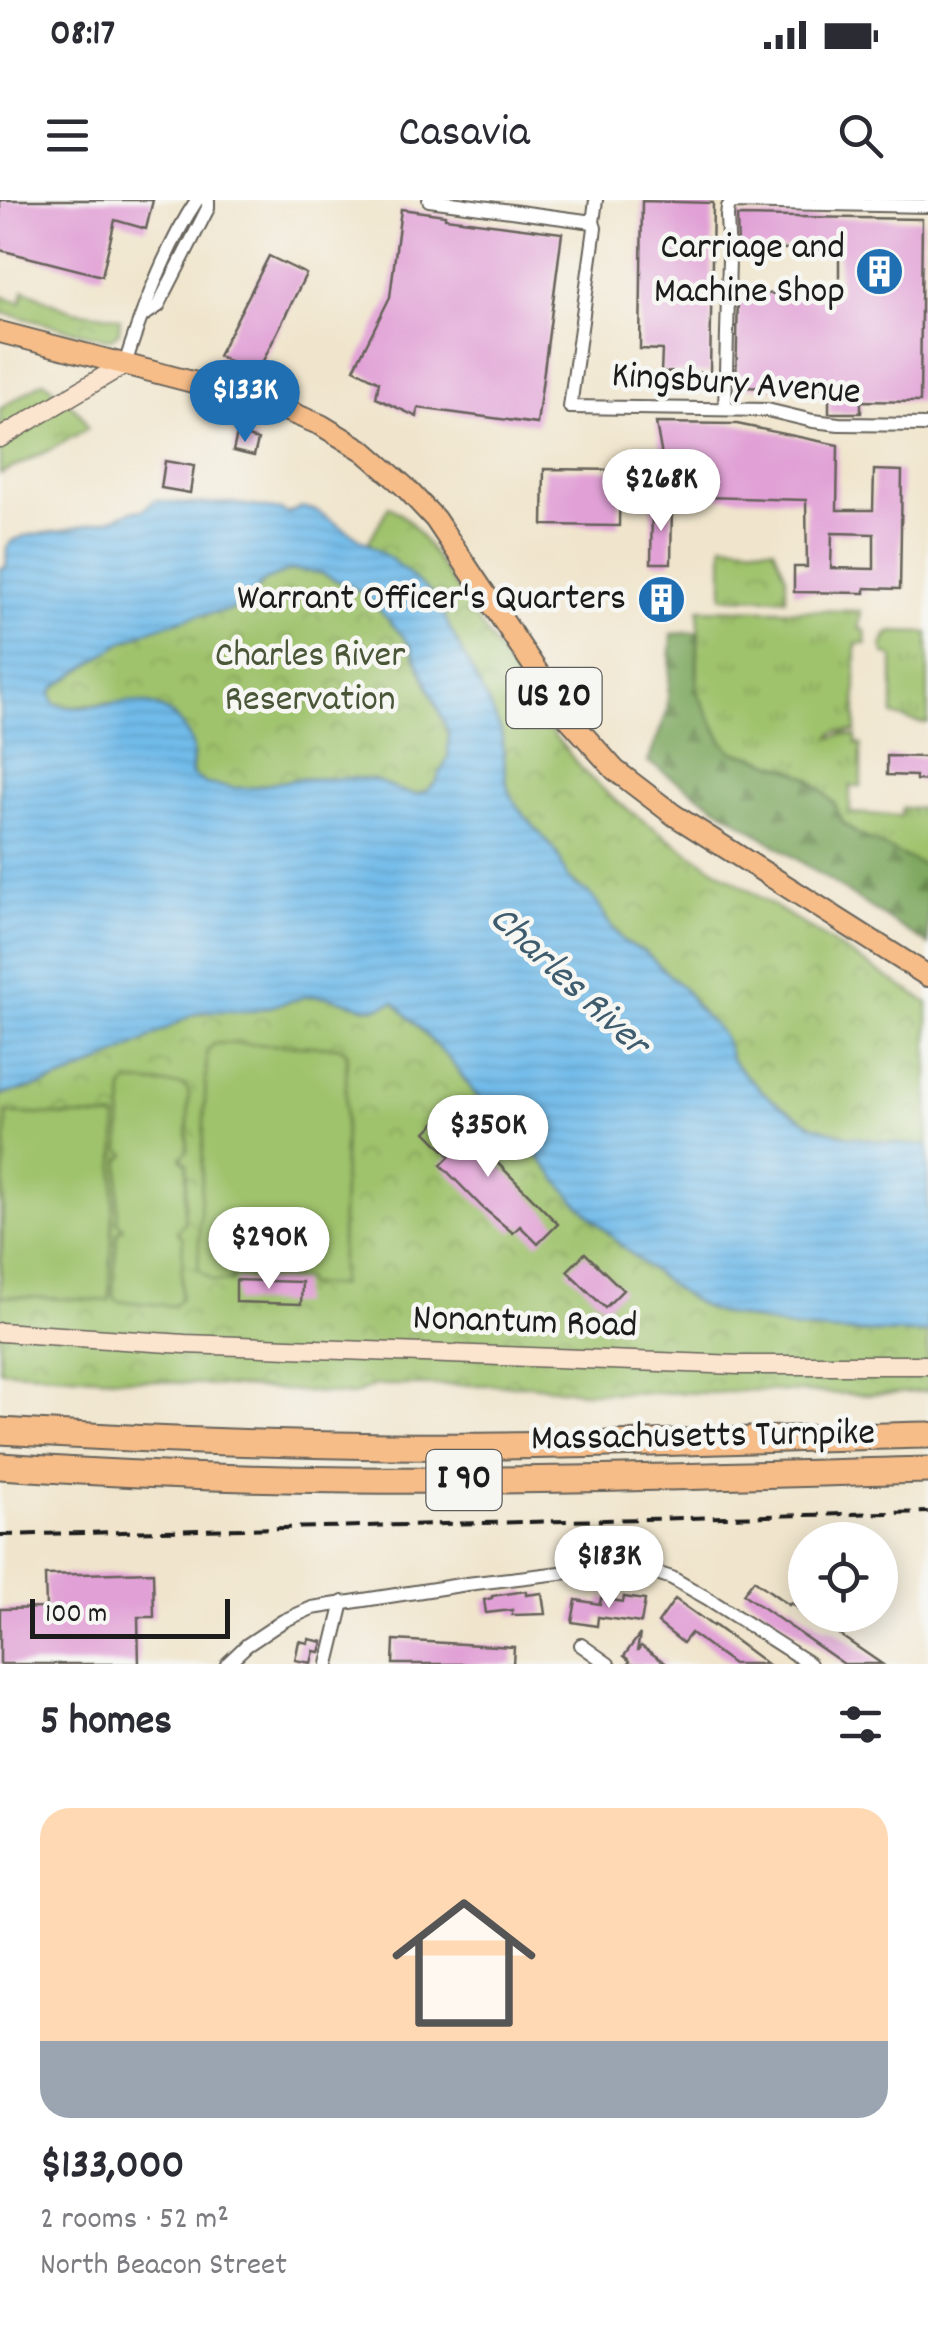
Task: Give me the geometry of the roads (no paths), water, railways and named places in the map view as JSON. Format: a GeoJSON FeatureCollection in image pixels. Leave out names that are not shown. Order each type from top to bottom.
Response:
{"type":"FeatureCollection","features":[{"type":"Feature","properties":{"kind":"highway","name":"Massachusetts Turnpike"},"geometry":{"type":"LineString","coordinates":[[0,1431],[388,1446],[928,1434]]}},
{"type":"Feature","properties":{"kind":"highway","name":"Massachusetts Turnpike"},"geometry":{"type":"LineString","coordinates":[[0,1466],[346,1480],[545,1480],[928,1470]]}},
{"type":"Feature","properties":{"kind":"main road","name":"US 20"},"geometry":{"type":"LineString","coordinates":[[0,332],[270,403],[321,425],[364,451],[435,519],[569,719],[615,770],[674,815],[928,976]]}},
{"type":"Feature","properties":{"kind":"main road"},"geometry":{"type":"LineString","coordinates":[[0,438],[125,364]]}},
{"type":"Feature","properties":{"kind":"main road","name":"Nonantum Road"},"geometry":{"type":"LineString","coordinates":[[0,1332],[185,1344],[739,1365],[928,1365]]}},
{"type":"Feature","properties":{"kind":"street"},"geometry":{"type":"LineString","coordinates":[[125,364],[147,297],[197,200]]}},
{"type":"Feature","properties":{"kind":"street"},"geometry":{"type":"LineString","coordinates":[[144,315],[158,306],[208,208],[208,200]]}},
{"type":"Feature","properties":{"kind":"street"},"geometry":{"type":"LineString","coordinates":[[428,200],[593,222]]}},
{"type":"Feature","properties":{"kind":"street","name":"Kingsbury Avenue"},"geometry":{"type":"LineString","coordinates":[[596,200],[570,407],[767,410],[813,422],[928,425]]}},
{"type":"Feature","properties":{"kind":"street"},"geometry":{"type":"LineString","coordinates":[[726,408],[727,216],[732,202],[928,206]]}},
{"type":"Feature","properties":{"kind":"street"},"geometry":{"type":"LineString","coordinates":[[227,1664],[283,1621],[312,1608],[602,1568],[647,1570],[672,1578],[810,1664]]}},
{"type":"Feature","properties":{"kind":"street"},"geometry":{"type":"LineString","coordinates":[[328,1664],[343,1602]]}},
{"type":"Feature","properties":{"kind":"street"},"geometry":{"type":"LineString","coordinates":[[580,1645],[608,1664]]}},
{"type":"Feature","properties":{"kind":"water","name":"Charles River"},"geometry":{"type":"Polygon","coordinates":[[[155,500],[232,503],[287,514],[302,507],[317,511],[391,559],[438,599],[501,731],[509,792],[557,853],[567,876],[588,892],[624,942],[645,952],[686,991],[725,1039],[731,1059],[771,1099],[812,1125],[846,1136],[928,1145],[928,1333],[792,1328],[711,1311],[677,1291],[575,1201],[522,1137],[476,1095],[450,1060],[394,1002],[367,1008],[329,997],[308,996],[254,1011],[205,1011],[75,1074],[0,1095],[0,568],[6,567],[7,547],[24,536],[61,531],[143,510],[155,500]],[[291,570],[265,580],[243,605],[155,628],[123,642],[54,688],[54,703],[78,708],[133,702],[162,709],[177,719],[187,733],[193,748],[192,775],[206,784],[250,788],[296,779],[353,778],[374,780],[416,795],[428,790],[448,757],[449,734],[411,647],[364,593],[321,573],[291,570]]]}},
{"type":"Feature","properties":{"kind":"railway"},"geometry":{"type":"LineString","coordinates":[[0,1535],[928,1512]]}},
{"type":"Feature","properties":{"kind":"place","name":"Carriage and Machine Shop"},"geometry":{"type":"Point","coordinates":[880,271]}},
{"type":"Feature","properties":{"kind":"place","name":"Warrant Officer's Quarters"},"geometry":{"type":"Point","coordinates":[661,600]}},
{"type":"Feature","properties":{"kind":"park label","name":"Charles River Reservation"},"geometry":{"type":"Point","coordinates":[310,679]}}]}
